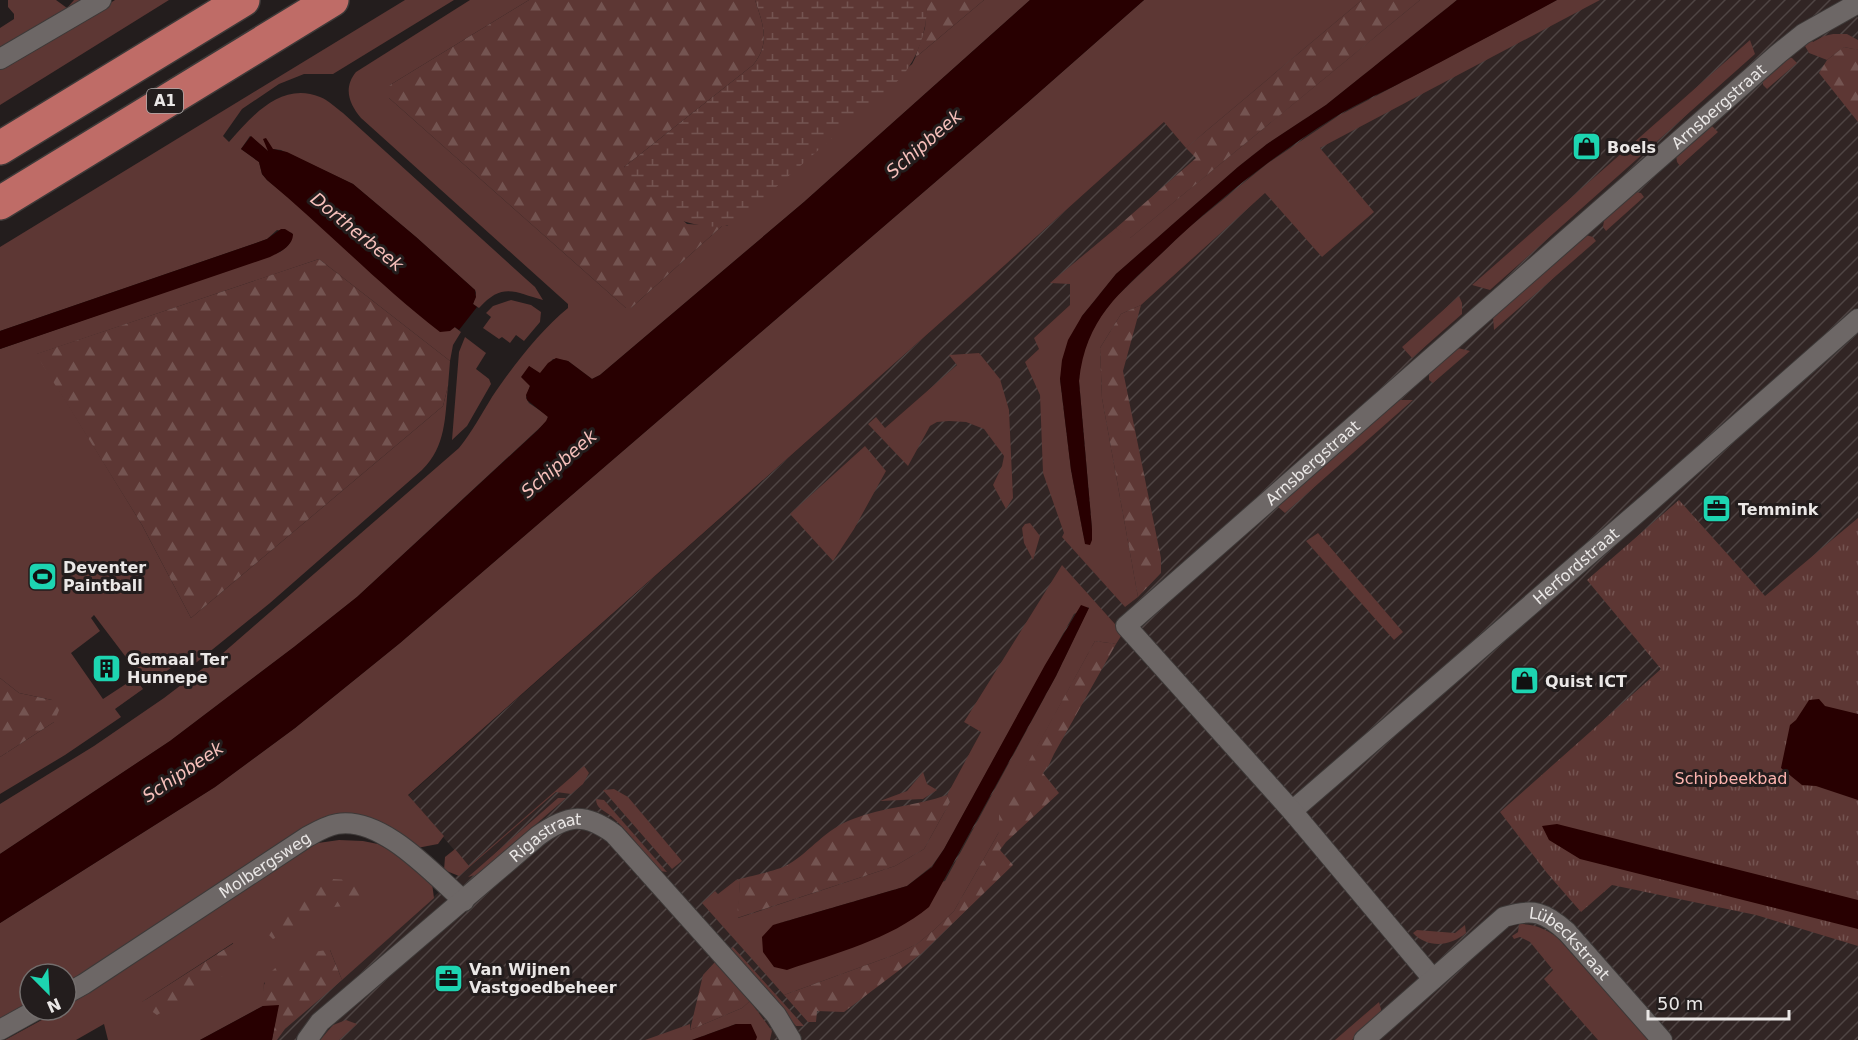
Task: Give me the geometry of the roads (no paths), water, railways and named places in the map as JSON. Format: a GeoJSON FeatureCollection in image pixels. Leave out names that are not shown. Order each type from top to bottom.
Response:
{"type":"FeatureCollection","features":[{"type":"Feature","properties":{"kind":"highway"},"geometry":{"type":"LineString","coordinates":[[0,148],[243,0]]}},
{"type":"Feature","properties":{"kind":"highway","name":"A1"},"geometry":{"type":"LineString","coordinates":[[0,203],[332,0]]}},
{"type":"Feature","properties":{"kind":"street"},"geometry":{"type":"LineString","coordinates":[[0,59],[101,0]]}},
{"type":"Feature","properties":{"kind":"street","name":"Arnsbergstraat"},"geometry":{"type":"LineString","coordinates":[[1433,979],[1292,811],[1126,626],[1786,47],[1803,34],[1858,3]]}},
{"type":"Feature","properties":{"kind":"street","name":"Herfordstraat"},"geometry":{"type":"LineString","coordinates":[[1292,811],[1858,319]]}},
{"type":"Feature","properties":{"kind":"street","name":"Rigastraat"},"geometry":{"type":"LineString","coordinates":[[307,1040],[320,1022],[548,829],[571,819],[596,822],[614,834],[776,1015],[791,1040]]}},
{"type":"Feature","properties":{"kind":"street","name":"Molbergsweg"},"geometry":{"type":"LineString","coordinates":[[78,986],[307,837],[335,824],[344,823],[369,828],[388,837],[464,901]]}},
{"type":"Feature","properties":{"kind":"street","name":"Lübeckstraat"},"geometry":{"type":"LineString","coordinates":[[1364,1040],[1504,917],[1521,912],[1536,912],[1552,919],[1567,932],[1662,1040]]}},
{"type":"Feature","properties":{"kind":"street"},"geometry":{"type":"LineString","coordinates":[[0,1030],[18,1020]]}},
{"type":"Feature","properties":{"kind":"water","name":"Schipbeek"},"geometry":{"type":"Polygon","coordinates":[[[1030,0],[1144,0],[400,643],[295,728],[215,787],[0,923],[0,854],[170,741],[294,647],[357,597],[538,430],[548,417],[527,400],[526,395],[530,386],[521,377],[529,366],[540,373],[548,363],[556,358],[568,361],[592,379],[600,375],[804,202],[1030,0]]]}},
{"type":"Feature","properties":{"kind":"water"},"geometry":{"type":"Polygon","coordinates":[[[1457,0],[1557,0],[1344,112],[1290,147],[1246,180],[1183,233],[1119,294],[1097,323],[1083,359],[1079,381],[1092,529],[1090,545],[1085,544],[1071,470],[1060,379],[1062,360],[1068,340],[1082,316],[1116,274],[1238,167],[1267,144],[1326,105],[1457,0]]]}},
{"type":"Feature","properties":{"kind":"water","name":"Dortherbeek"},"geometry":{"type":"Polygon","coordinates":[[[251,136],[268,151],[263,139],[266,138],[273,149],[287,152],[353,184],[475,290],[476,297],[473,304],[477,307],[459,330],[455,327],[450,331],[440,332],[267,180],[262,174],[259,162],[241,149],[251,136]]]}},
{"type":"Feature","properties":{"kind":"water"},"geometry":{"type":"Polygon","coordinates":[[[281,229],[293,234],[291,242],[270,257],[0,349],[0,331],[256,243],[267,239],[281,229]]]}},
{"type":"Feature","properties":{"kind":"water"},"geometry":{"type":"Polygon","coordinates":[[[1081,605],[1089,608],[1056,676],[929,907],[897,928],[861,944],[787,970],[774,967],[763,952],[762,937],[773,925],[907,886],[932,867],[1081,605]]]}},
{"type":"Feature","properties":{"kind":"water"},"geometry":{"type":"Polygon","coordinates":[[[1819,699],[1825,706],[1858,714],[1858,800],[1816,786],[1802,785],[1781,768],[1790,725],[1809,700],[1819,699]]]}},
{"type":"Feature","properties":{"kind":"water"},"geometry":{"type":"Polygon","coordinates":[[[1557,824],[1858,900],[1858,929],[1580,859],[1549,840],[1542,826],[1557,824]]]}},
{"type":"Feature","properties":{"kind":"water"},"geometry":{"type":"Polygon","coordinates":[[[279,1005],[272,1040],[200,1040],[263,1006],[279,1005]]]}},
{"type":"Feature","properties":{"kind":"water"},"geometry":{"type":"Polygon","coordinates":[[[736,1024],[751,1024],[757,1037],[756,1040],[692,1040],[736,1024]]]}},
{"type":"Feature","properties":{"kind":"place","name":"Boels"},"geometry":{"type":"Point","coordinates":[1586,147]}},
{"type":"Feature","properties":{"kind":"place","name":"Temmink"},"geometry":{"type":"Point","coordinates":[1717,509]}},
{"type":"Feature","properties":{"kind":"place","name":"Deventer Paintball"},"geometry":{"type":"Point","coordinates":[42,576]}},
{"type":"Feature","properties":{"kind":"place","name":"Gemaal Ter Hunnepe"},"geometry":{"type":"Point","coordinates":[106,668]}},
{"type":"Feature","properties":{"kind":"place","name":"Quist ICT"},"geometry":{"type":"Point","coordinates":[1524,681]}},
{"type":"Feature","properties":{"kind":"place","name":"Van Wijnen Vastgoedbeheer"},"geometry":{"type":"Point","coordinates":[448,978]}},
{"type":"Feature","properties":{"kind":"park label","name":"Schipbeekbad"},"geometry":{"type":"Point","coordinates":[1731,778]}}]}
